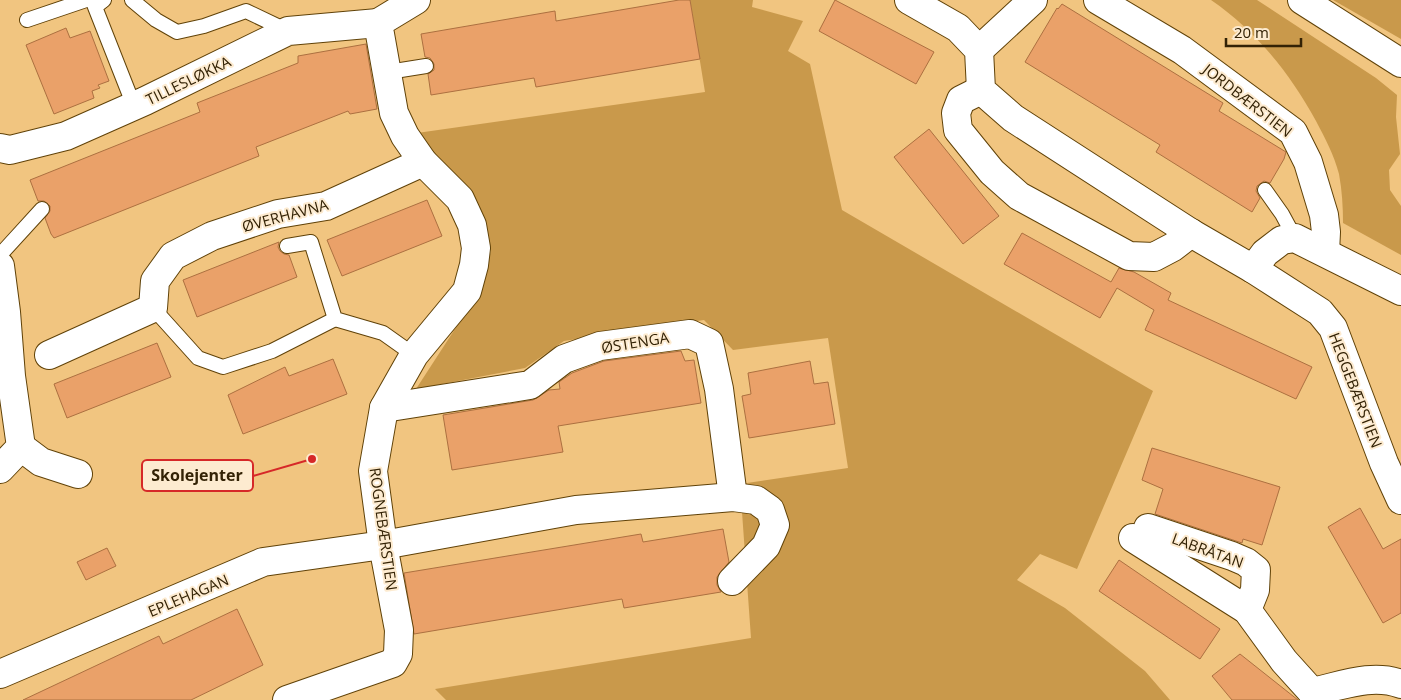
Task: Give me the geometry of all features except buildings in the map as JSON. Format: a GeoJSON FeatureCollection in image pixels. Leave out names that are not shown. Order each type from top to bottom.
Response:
{"type":"FeatureCollection","features":[{"type":"Feature","properties":{"kind":"street"},"geometry":{"type":"LineString","coordinates":[[378,23],[416,0]]}},
{"type":"Feature","properties":{"kind":"street"},"geometry":{"type":"LineString","coordinates":[[909,0],[958,28],[979,50],[981,90],[960,100],[956,114],[958,130],[992,172],[1019,196],[1129,256],[1154,257],[1173,247],[1191,233]]}},
{"type":"Feature","properties":{"kind":"street"},"geometry":{"type":"LineString","coordinates":[[979,50],[1033,0]]}},
{"type":"Feature","properties":{"kind":"street","name":"JORDBÆRSTIEN"},"geometry":{"type":"LineString","coordinates":[[1098,0],[1182,50],[1293,132],[1308,162],[1324,215],[1326,232],[1325,252]]}},
{"type":"Feature","properties":{"kind":"street"},"geometry":{"type":"LineString","coordinates":[[1302,0],[1401,63]]}},
{"type":"Feature","properties":{"kind":"street","name":"TILLESLØKKA"},"geometry":{"type":"LineString","coordinates":[[0,148],[10,150],[66,136],[134,106],[288,31],[378,23]]}},
{"type":"Feature","properties":{"kind":"street","name":"ROGNEBÆRSTIEN"},"geometry":{"type":"LineString","coordinates":[[287,700],[393,662],[398,654],[398,630],[383,545],[373,471],[384,408],[414,355],[467,291],[474,265],[476,248],[472,226],[460,199],[423,162],[405,136],[394,113],[380,73],[378,23]]}},
{"type":"Feature","properties":{"kind":"street","name":"HEGGEBÆRSTIEN"},"geometry":{"type":"LineString","coordinates":[[981,90],[1013,118],[1191,233],[1253,269],[1320,312],[1333,328],[1378,449],[1401,500]]}},
{"type":"Feature","properties":{"kind":"street","name":"ØVERHAVNA"},"geometry":{"type":"LineString","coordinates":[[153,308],[155,281],[173,256],[212,236],[278,214],[326,206],[423,162]]}},
{"type":"Feature","properties":{"kind":"street"},"geometry":{"type":"LineString","coordinates":[[1253,269],[1265,254],[1282,240],[1295,238],[1401,291]]}},
{"type":"Feature","properties":{"kind":"street"},"geometry":{"type":"LineString","coordinates":[[0,266],[11,376],[22,447],[41,462],[78,474]]}},
{"type":"Feature","properties":{"kind":"street"},"geometry":{"type":"LineString","coordinates":[[49,355],[153,308]]}},
{"type":"Feature","properties":{"kind":"street","name":"ØSTENGA"},"geometry":{"type":"LineString","coordinates":[[384,408],[530,385],[564,359],[600,346],[690,334],[709,343],[719,389],[733,497]]}},
{"type":"Feature","properties":{"kind":"street"},"geometry":{"type":"LineString","coordinates":[[0,469],[22,447]]}},
{"type":"Feature","properties":{"kind":"street"},"geometry":{"type":"LineString","coordinates":[[383,545],[576,510],[733,497],[756,500],[770,510],[775,526],[766,546],[732,581]]}},
{"type":"Feature","properties":{"kind":"street","name":"LABRÅTAN"},"geometry":{"type":"LineString","coordinates":[[1247,610],[1255,590],[1256,570],[1246,562],[1232,556],[1140,533],[1247,610],[1284,661],[1314,696],[1373,678],[1390,679],[1401,684]]}},
{"type":"Feature","properties":{"kind":"street","name":"EPLEHAGAN"},"geometry":{"type":"LineString","coordinates":[[0,674],[264,562],[383,545]]}},
{"type":"Feature","properties":{"kind":"lane"},"geometry":{"type":"LineString","coordinates":[[27,20],[86,0],[103,1]]}},
{"type":"Feature","properties":{"kind":"lane"},"geometry":{"type":"LineString","coordinates":[[132,0],[156,20],[177,32],[204,26],[246,11],[288,31]]}},
{"type":"Feature","properties":{"kind":"lane"},"geometry":{"type":"LineString","coordinates":[[103,1],[95,7],[134,106]]}},
{"type":"Feature","properties":{"kind":"lane"},"geometry":{"type":"LineString","coordinates":[[380,73],[426,66]]}},
{"type":"Feature","properties":{"kind":"lane"},"geometry":{"type":"LineString","coordinates":[[1265,190],[1282,214],[1295,238]]}},
{"type":"Feature","properties":{"kind":"lane"},"geometry":{"type":"LineString","coordinates":[[0,256],[42,209]]}},
{"type":"Feature","properties":{"kind":"lane","name":"ØVERHAVNA"},"geometry":{"type":"LineString","coordinates":[[287,246],[311,242],[335,319]]}},
{"type":"Feature","properties":{"kind":"lane"},"geometry":{"type":"LineString","coordinates":[[153,308],[198,358],[223,367],[272,351],[335,319],[383,333],[414,355]]}},
{"type":"Feature","properties":{"kind":"shaded area"},"geometry":{"type":"Polygon","coordinates":[[[690,0],[753,0],[752,7],[803,21],[788,51],[810,64],[842,210],[1153,391],[1077,569],[1040,554],[1017,580],[1065,608],[1145,671],[1170,700],[446,700],[435,689],[751,638],[740,484],[848,468],[828,338],[733,350],[704,320],[564,341],[525,368],[416,389],[479,292],[491,251],[472,198],[417,133],[705,92],[690,0]]]}},
{"type":"Feature","properties":{"kind":"shaded area"},"geometry":{"type":"Polygon","coordinates":[[[1211,0],[1257,0],[1376,78],[1397,95],[1396,117],[1400,154],[1389,170],[1390,190],[1401,206],[1401,255],[1343,223],[1342,192],[1337,167],[1326,140],[1306,103],[1271,54],[1243,25],[1211,0]]]}},
{"type":"Feature","properties":{"kind":"shaded area"},"geometry":{"type":"Polygon","coordinates":[[[1333,0],[1401,0],[1401,39],[1333,0]]]}},
{"type":"Feature","properties":{"kind":"place","name":"Skolejenter"},"geometry":{"type":"Point","coordinates":[312,459]}}]}
